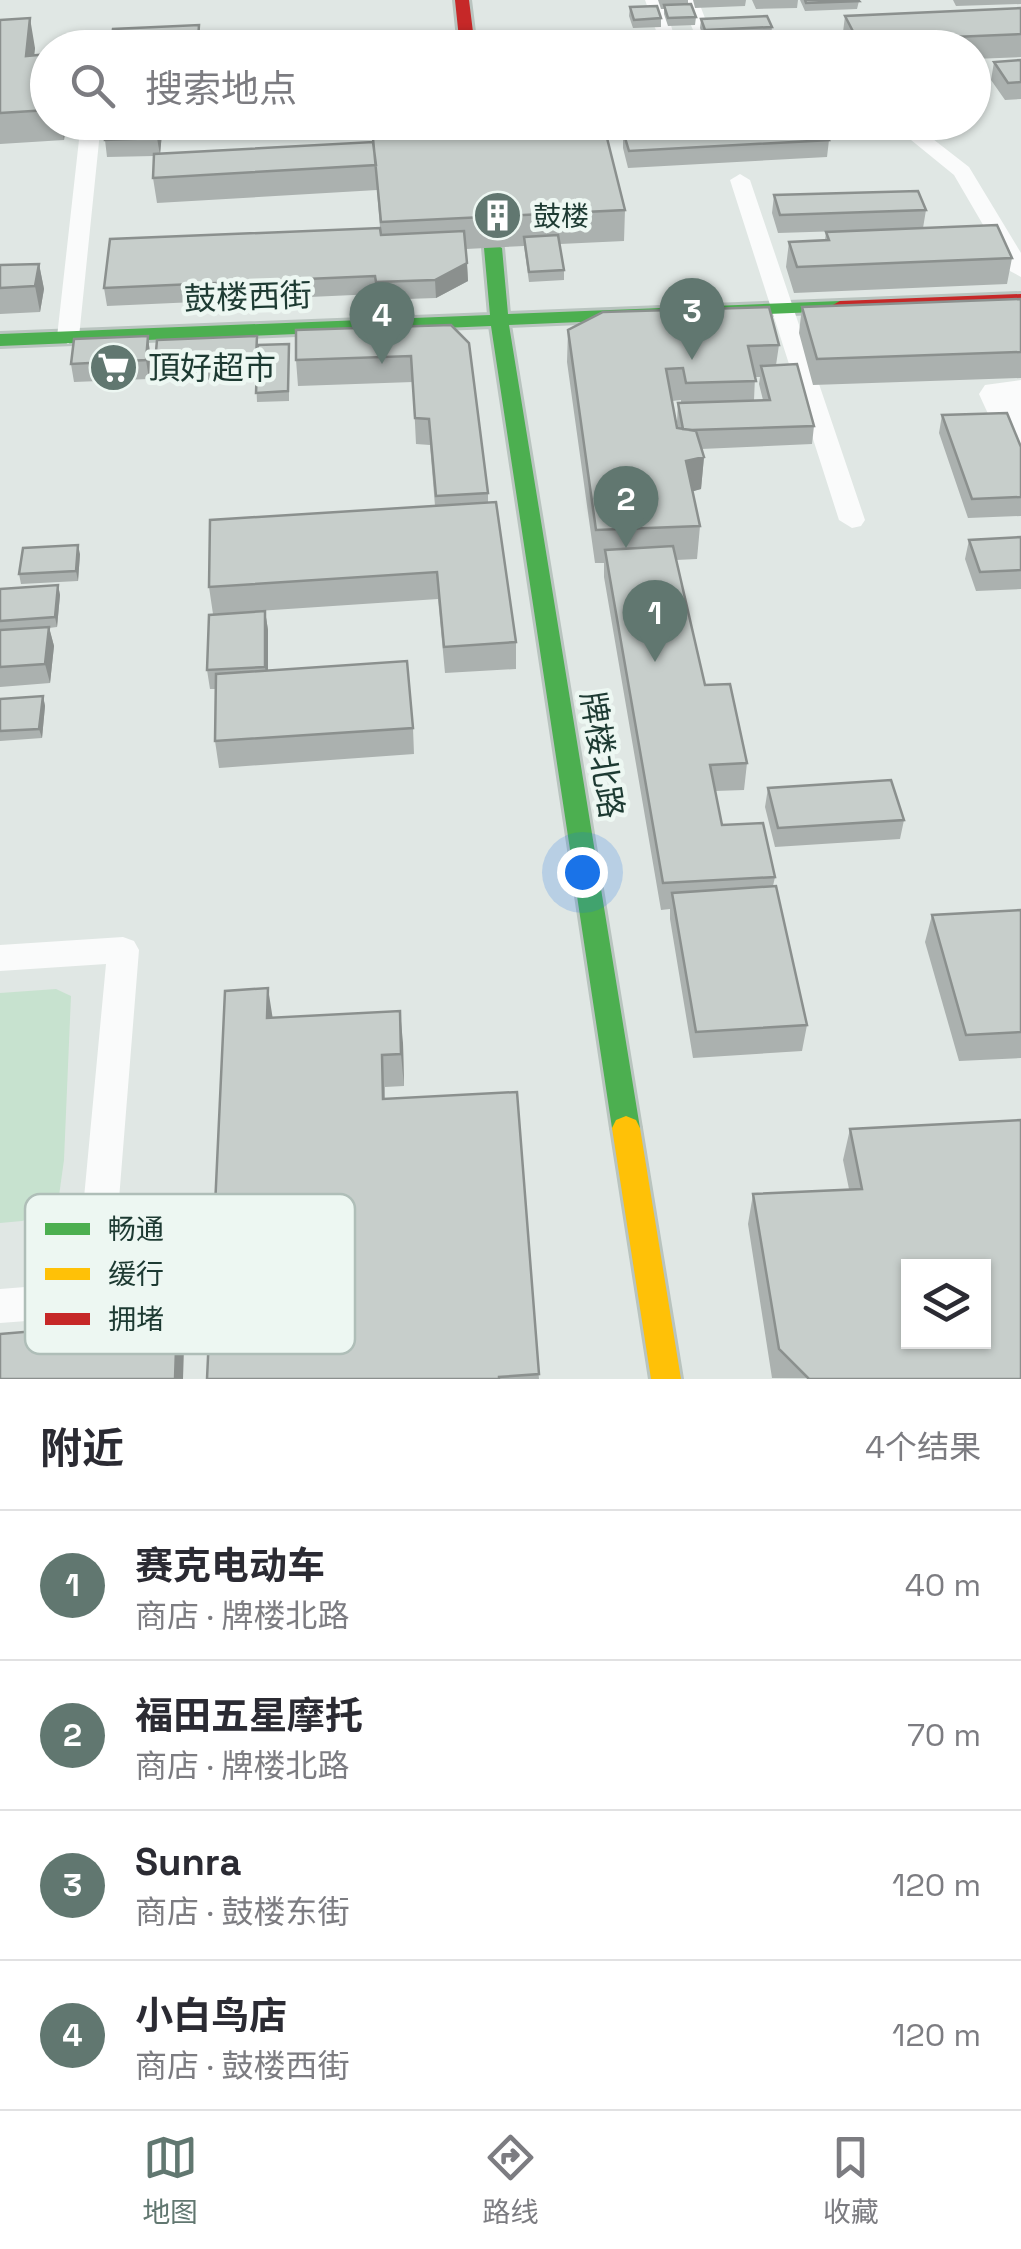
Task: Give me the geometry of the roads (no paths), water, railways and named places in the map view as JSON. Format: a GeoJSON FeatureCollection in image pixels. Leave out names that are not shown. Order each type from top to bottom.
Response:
{"type":"FeatureCollection","features":[{"type":"Feature","properties":{"kind":"main road"},"geometry":{"type":"LineString","coordinates":[[462,0],[466,30]]}},
{"type":"Feature","properties":{"kind":"main road","name":"牌楼北路"},"geometry":{"type":"LineString","coordinates":[[494,248],[500,320],[666,1379]]}},
{"type":"Feature","properties":{"kind":"main road","name":"鼓楼西街"},"geometry":{"type":"LineString","coordinates":[[0,340],[1021,299]]}},
{"type":"Feature","properties":{"kind":"street"},"geometry":{"type":"LineString","coordinates":[[1021,393],[1001,394],[1021,440]]}},
{"type":"Feature","properties":{"kind":"lane"},"geometry":{"type":"LineString","coordinates":[[654,0],[663,30]]}},
{"type":"Feature","properties":{"kind":"lane"},"geometry":{"type":"LineString","coordinates":[[689,0],[699,26]]}},
{"type":"Feature","properties":{"kind":"lane"},"geometry":{"type":"LineString","coordinates":[[68,337],[89,140]]}},
{"type":"Feature","properties":{"kind":"lane"},"geometry":{"type":"LineString","coordinates":[[922,140],[962,171],[1021,271]]}},
{"type":"Feature","properties":{"kind":"lane"},"geometry":{"type":"LineString","coordinates":[[740,180],[852,520]]}},
{"type":"Feature","properties":{"kind":"lane"},"geometry":{"type":"LineString","coordinates":[[0,958],[123,950],[101,1194]]}},
{"type":"Feature","properties":{"kind":"lane"},"geometry":{"type":"LineString","coordinates":[[0,1306],[25,1304]]}},
{"type":"Feature","properties":{"kind":"place","name":"鼓楼"},"geometry":{"type":"Point","coordinates":[498,216]}},
{"type":"Feature","properties":{"kind":"place","name":"Sunra"},"geometry":{"type":"Point","coordinates":[692,360]}},
{"type":"Feature","properties":{"kind":"place","name":"小白鸟店"},"geometry":{"type":"Point","coordinates":[382,364]}},
{"type":"Feature","properties":{"kind":"place","name":"頂好超市"},"geometry":{"type":"Point","coordinates":[113,368]}},
{"type":"Feature","properties":{"kind":"place","name":"福田五星摩托"},"geometry":{"type":"Point","coordinates":[626,548]}},
{"type":"Feature","properties":{"kind":"place","name":"赛克电动车"},"geometry":{"type":"Point","coordinates":[655,662]}}]}
